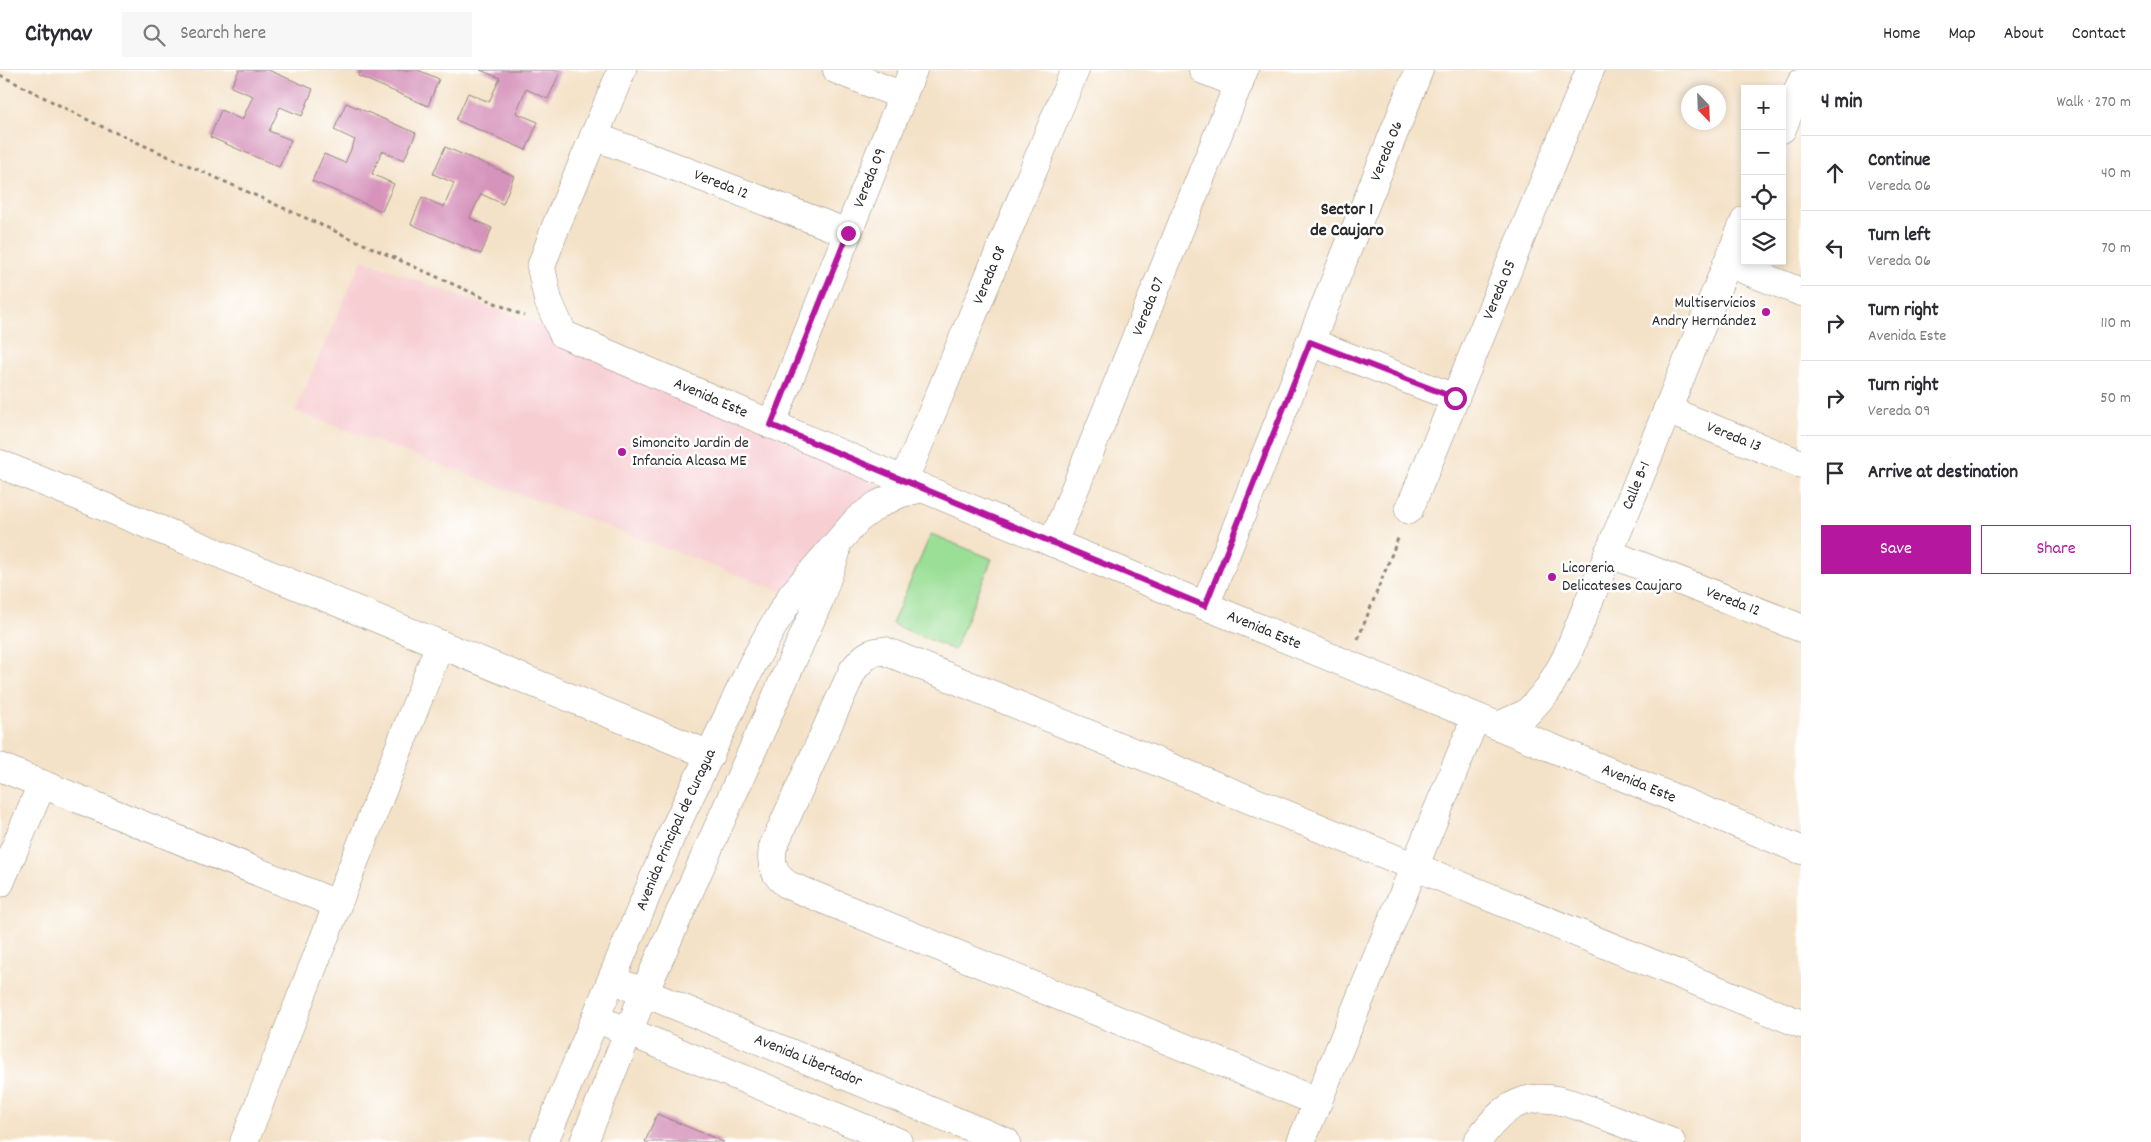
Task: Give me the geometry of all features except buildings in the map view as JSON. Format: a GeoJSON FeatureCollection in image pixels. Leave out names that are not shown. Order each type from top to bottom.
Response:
{"type":"FeatureCollection","features":[{"type":"Feature","properties":{"kind":"street"},"geometry":{"type":"LineString","coordinates":[[563,334],[548,300],[542,267],[556,226],[622,70]]}},
{"type":"Feature","properties":{"kind":"street"},"geometry":{"type":"LineString","coordinates":[[837,70],[903,96]]}},
{"type":"Feature","properties":{"kind":"street","name":"Vereda 09"},"geometry":{"type":"LineString","coordinates":[[771,425],[913,70]]}},
{"type":"Feature","properties":{"kind":"street","name":"Vereda 08"},"geometry":{"type":"LineString","coordinates":[[914,484],[1075,70]]}},
{"type":"Feature","properties":{"kind":"street"},"geometry":{"type":"LineString","coordinates":[[1203,70],[1242,77]]}},
{"type":"Feature","properties":{"kind":"street","name":"Vereda 06"},"geometry":{"type":"LineString","coordinates":[[1205,606],[1419,70]]}},
{"type":"Feature","properties":{"kind":"street","name":"Vereda 05"},"geometry":{"type":"LineString","coordinates":[[1409,510],[1590,70]]}},
{"type":"Feature","properties":{"kind":"street","name":"Vereda 07"},"geometry":{"type":"LineString","coordinates":[[1053,543],[1242,77]]}},
{"type":"Feature","properties":{"kind":"street"},"geometry":{"type":"LineString","coordinates":[[1786,119],[1801,83]]}},
{"type":"Feature","properties":{"kind":"street","name":"Vereda 12"},"geometry":{"type":"LineString","coordinates":[[594,136],[848,233]]}},
{"type":"Feature","properties":{"kind":"street","name":"Calle B-1"},"geometry":{"type":"LineString","coordinates":[[1487,721],[1527,713],[1547,691],[1564,660],[1741,230]]}},
{"type":"Feature","properties":{"kind":"street"},"geometry":{"type":"LineString","coordinates":[[1727,263],[1801,292]]}},
{"type":"Feature","properties":{"kind":"street","name":"Avenida Este"},"geometry":{"type":"LineString","coordinates":[[563,334],[771,425],[1053,543],[1801,850]]}},
{"type":"Feature","properties":{"kind":"street"},"geometry":{"type":"LineString","coordinates":[[1310,342],[1455,398]]}},
{"type":"Feature","properties":{"kind":"street","name":"Vereda 13"},"geometry":{"type":"LineString","coordinates":[[1667,410],[1801,464]]}},
{"type":"Feature","properties":{"kind":"street"},"geometry":{"type":"LineString","coordinates":[[0,464],[710,755]]}},
{"type":"Feature","properties":{"kind":"street","name":"Avenida Principal de Curagua"},"geometry":{"type":"LineString","coordinates":[[544,1142],[672,834],[752,665],[772,628],[792,595],[857,520],[877,505],[914,484]]}},
{"type":"Feature","properties":{"kind":"street","name":"Avenida Principal de Curagua"},"geometry":{"type":"LineString","coordinates":[[584,1142],[644,993],[819,601],[842,537]]}},
{"type":"Feature","properties":{"kind":"street","name":"Vereda 12"},"geometry":{"type":"LineString","coordinates":[[1608,553],[1801,628]]}},
{"type":"Feature","properties":{"kind":"street"},"geometry":{"type":"LineString","coordinates":[[244,1142],[440,644]]}},
{"type":"Feature","properties":{"kind":"street"},"geometry":{"type":"LineString","coordinates":[[1318,1102],[788,885],[780,879],[771,863],[773,847],[853,670],[862,659],[871,653],[885,650],[1801,1024]]}},
{"type":"Feature","properties":{"kind":"street"},"geometry":{"type":"LineString","coordinates":[[1301,1142],[1414,867],[1487,721]]}},
{"type":"Feature","properties":{"kind":"street"},"geometry":{"type":"LineString","coordinates":[[0,767],[337,904]]}},
{"type":"Feature","properties":{"kind":"street"},"geometry":{"type":"LineString","coordinates":[[0,883],[42,784]]}},
{"type":"Feature","properties":{"kind":"street","name":"Avenida Libertador"},"geometry":{"type":"LineString","coordinates":[[611,979],[1006,1142]]}},
{"type":"Feature","properties":{"kind":"street"},"geometry":{"type":"LineString","coordinates":[[595,1018],[898,1142]]}},
{"type":"Feature","properties":{"kind":"street"},"geometry":{"type":"LineString","coordinates":[[1478,1142],[1492,1122],[1506,1112],[1521,1102],[1541,1097],[1569,1102],[1671,1142]]}},
{"type":"Feature","properties":{"kind":"path"},"geometry":{"type":"LineString","coordinates":[[0,74],[94,124],[563,334]]}},
{"type":"Feature","properties":{"kind":"path"},"geometry":{"type":"LineString","coordinates":[[1348,664],[1409,510]]}},
{"type":"Feature","properties":{"kind":"shaded area","name":"Simoncito Jardin de Infancia Alcasa ME"},"geometry":{"type":"Polygon","coordinates":[[[362,260],[563,334],[899,494],[792,595],[295,411],[362,260]]]}},
{"type":"Feature","properties":{"kind":"green space"},"geometry":{"type":"Polygon","coordinates":[[[931,534],[992,559],[954,650],[892,624],[931,534]]]}},
{"type":"Feature","properties":{"kind":"place","name":"Multiservicios Andry Hernández"},"geometry":{"type":"Point","coordinates":[1766,312]}},
{"type":"Feature","properties":{"kind":"place","name":"Simoncito Jardin de Infancia Alcasa ME"},"geometry":{"type":"Point","coordinates":[622,452]}},
{"type":"Feature","properties":{"kind":"place","name":"Licoreria Delicateses Caujaro"},"geometry":{"type":"Point","coordinates":[1552,577]}},
{"type":"Feature","properties":{"kind":"district","name":"Sector 1 de Caujaro"},"geometry":{"type":"Point","coordinates":[1347,220]}},
{"type":"Feature","properties":{"kind":"route"},"geometry":{"type":"LineString","coordinates":[[848,233],[771,425],[1205,606],[1310,342],[1455,398]]}}]}
